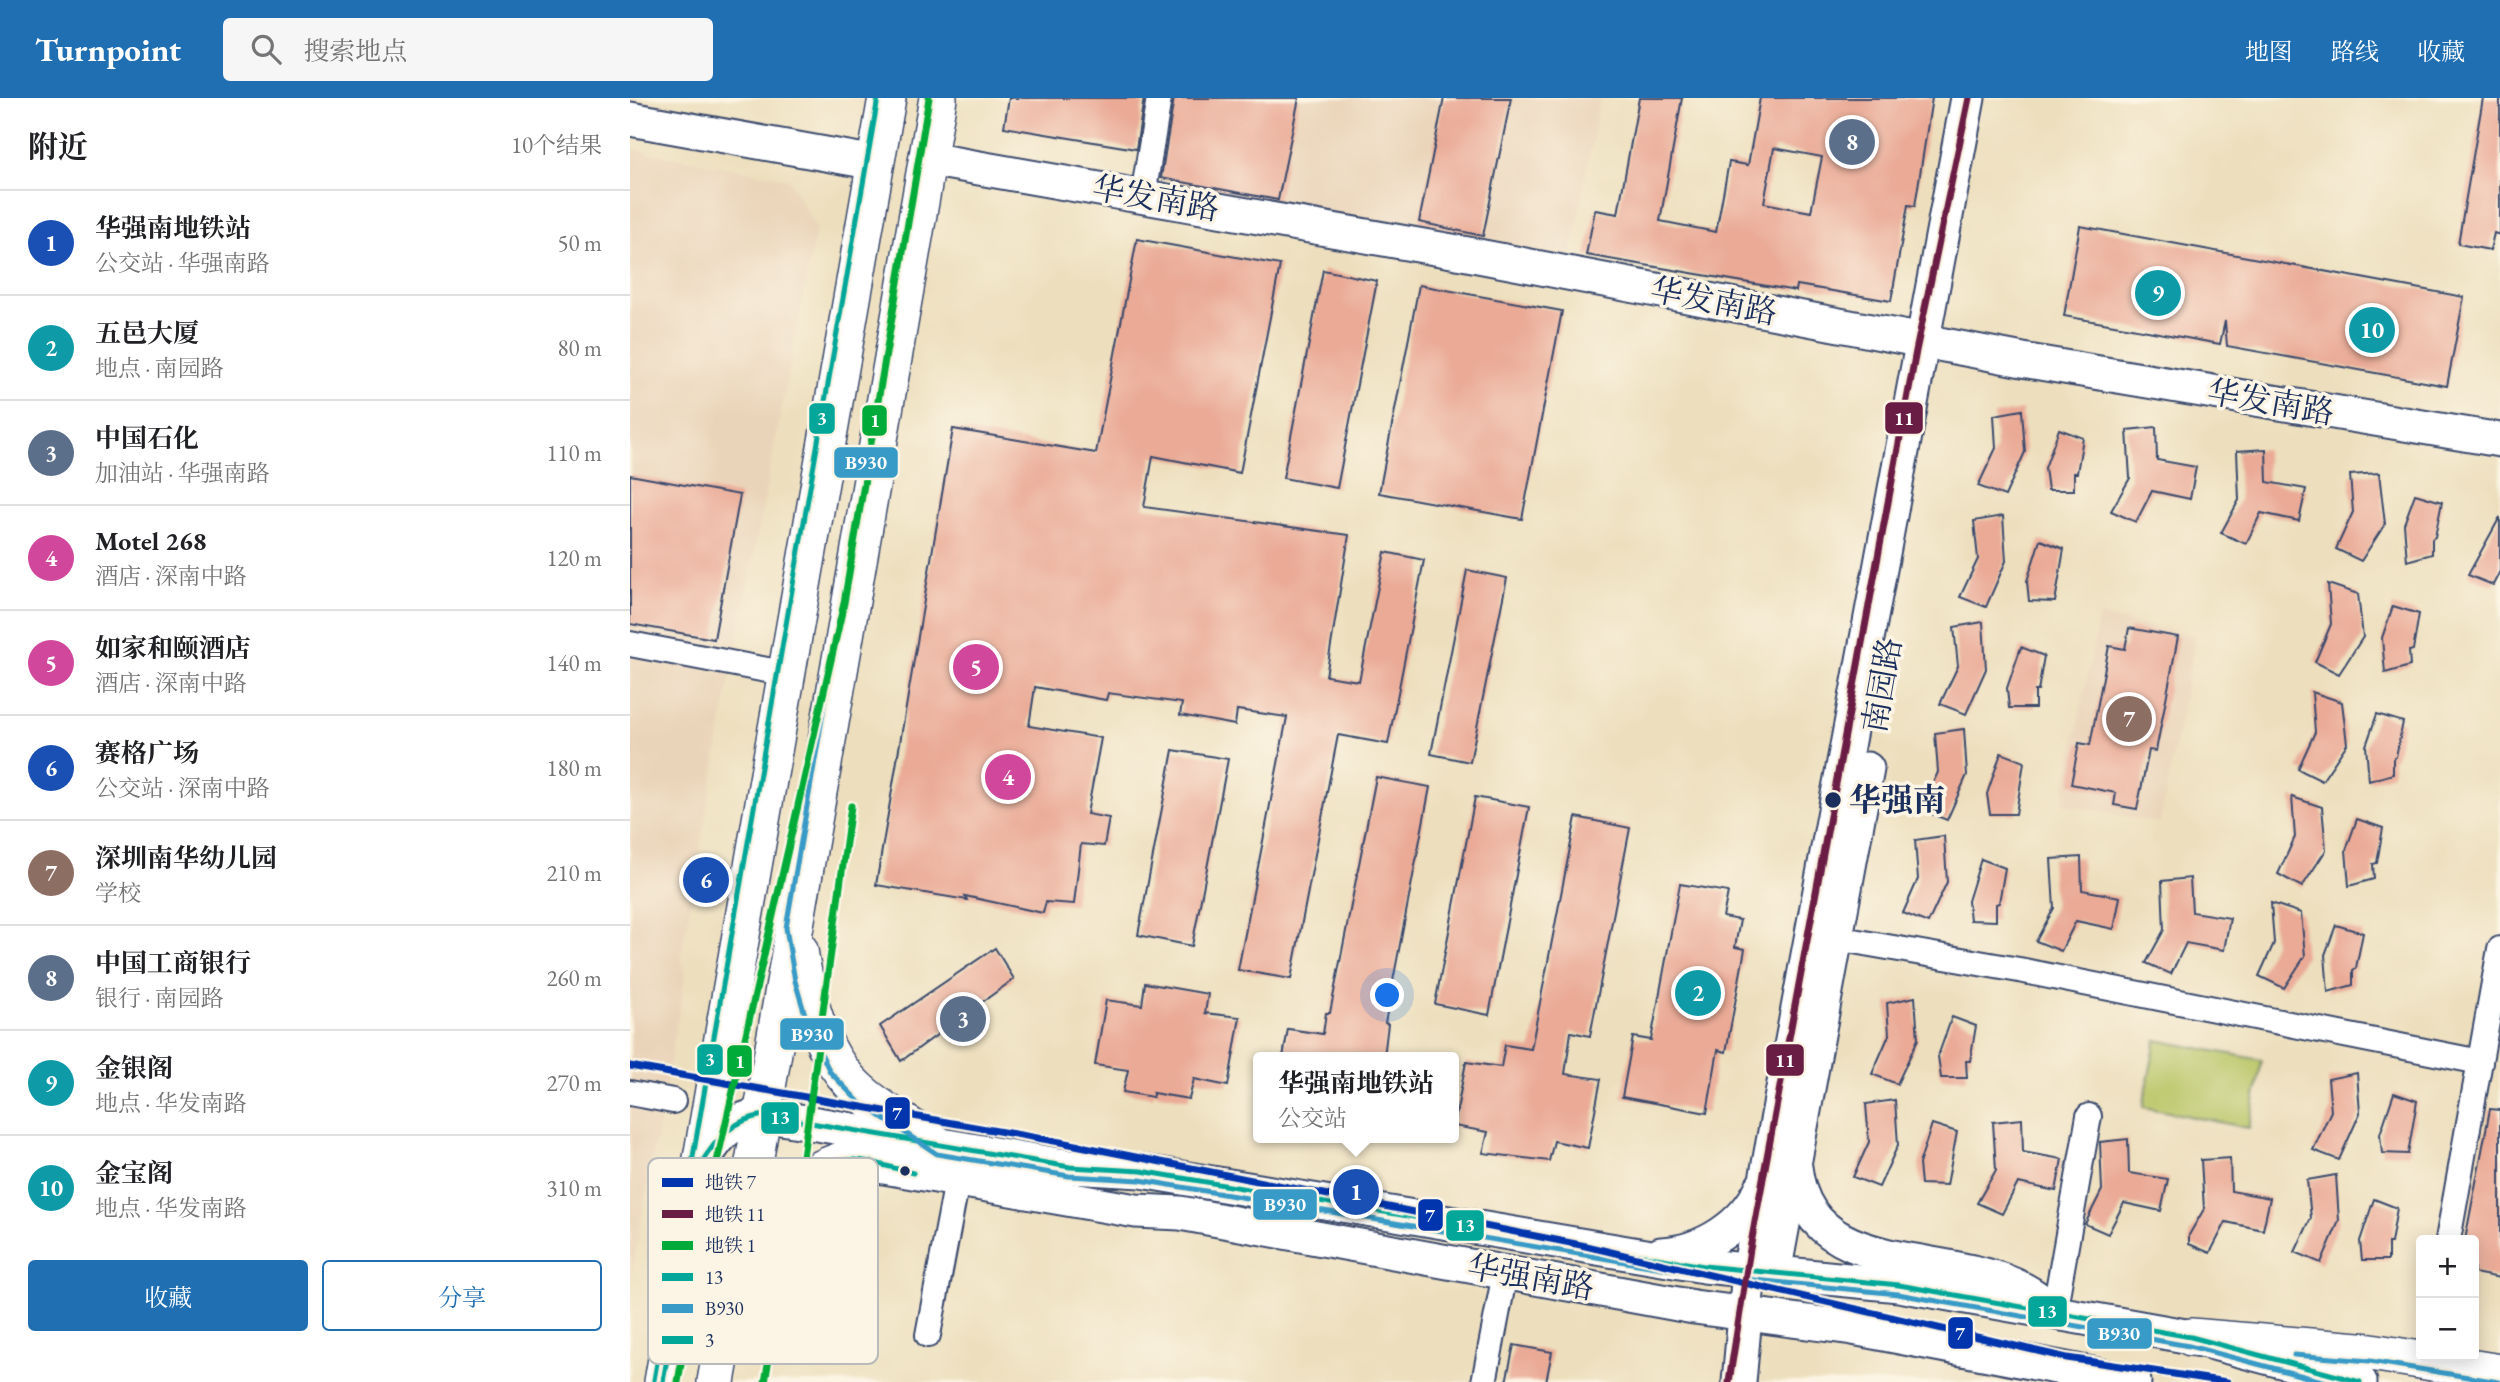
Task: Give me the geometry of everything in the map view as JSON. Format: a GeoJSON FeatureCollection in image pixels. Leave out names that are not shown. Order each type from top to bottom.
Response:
{"type":"FeatureCollection","features":[{"type":"Feature","properties":{"kind":"main road"},"geometry":{"type":"LineString","coordinates":[[637,98],[878,153]]}},
{"type":"Feature","properties":{"kind":"main road"},"geometry":{"type":"LineString","coordinates":[[701,1158],[887,98]]}},
{"type":"Feature","properties":{"kind":"main road"},"geometry":{"type":"LineString","coordinates":[[756,1158],[938,98]]}},
{"type":"Feature","properties":{"kind":"main road","name":"南园路"},"geometry":{"type":"LineString","coordinates":[[1781,1168],[1836,938],[1934,342],[1968,98]]}},
{"type":"Feature","properties":{"kind":"main road","name":"南园路"},"geometry":{"type":"LineString","coordinates":[[1739,1382],[1746,1314],[1762,1272],[1934,342],[1992,98]]}},
{"type":"Feature","properties":{"kind":"main road"},"geometry":{"type":"LineString","coordinates":[[630,119],[878,153]]}},
{"type":"Feature","properties":{"kind":"main road","name":"华发南路"},"geometry":{"type":"LineString","coordinates":[[928,159],[1934,342],[2500,440]]}},
{"type":"Feature","properties":{"kind":"main road"},"geometry":{"type":"LineString","coordinates":[[795,928],[809,1000],[837,1067],[864,1095],[939,1146]]}},
{"type":"Feature","properties":{"kind":"main road","name":"华强南路"},"geometry":{"type":"LineString","coordinates":[[704,1158],[714,1142],[729,1127],[747,1116],[764,1115],[1070,1167],[1141,1171],[1639,1255],[1762,1272],[1861,1281],[2054,1312],[2190,1337],[2360,1382]]}},
{"type":"Feature","properties":{"kind":"main road","name":"华强南路"},"geometry":{"type":"LineString","coordinates":[[878,1166],[1136,1211],[1180,1213],[1504,1273],[1746,1314],[1853,1328],[2134,1382]]}},
{"type":"Feature","properties":{"kind":"main road"},"geometry":{"type":"LineString","coordinates":[[1639,1255],[1671,1254],[1697,1247],[1720,1236],[1740,1219],[1781,1168],[1797,1182],[1804,1202],[1817,1221],[1845,1244],[1988,1274],[2030,1293],[2054,1312]]}},
{"type":"Feature","properties":{"kind":"main road"},"geometry":{"type":"LineString","coordinates":[[1853,1328],[1861,1281]]}},
{"type":"Feature","properties":{"kind":"main road"},"geometry":{"type":"LineString","coordinates":[[2190,1337],[2416,1357]]}},
{"type":"Feature","properties":{"kind":"main road"},"geometry":{"type":"LineString","coordinates":[[2441,1361],[2500,1373]]}},
{"type":"Feature","properties":{"kind":"main road"},"geometry":{"type":"LineString","coordinates":[[663,1382],[666,1364]]}},
{"type":"Feature","properties":{"kind":"main road"},"geometry":{"type":"LineString","coordinates":[[716,1382],[719,1364]]}},
{"type":"Feature","properties":{"kind":"street"},"geometry":{"type":"LineString","coordinates":[[1143,196],[1159,98]]}},
{"type":"Feature","properties":{"kind":"street"},"geometry":{"type":"LineString","coordinates":[[630,644],[788,674]]}},
{"type":"Feature","properties":{"kind":"street"},"geometry":{"type":"LineString","coordinates":[[1836,938],[2032,972],[2480,1062]]}},
{"type":"Feature","properties":{"kind":"street"},"geometry":{"type":"LineString","coordinates":[[2449,1235],[2500,951]]}},
{"type":"Feature","properties":{"kind":"street"},"geometry":{"type":"LineString","coordinates":[[630,1093],[673,1101]]}},
{"type":"Feature","properties":{"kind":"street"},"geometry":{"type":"LineString","coordinates":[[2054,1312],[2089,1116]]}},
{"type":"Feature","properties":{"kind":"street"},"geometry":{"type":"LineString","coordinates":[[928,1335],[957,1181]]}},
{"type":"Feature","properties":{"kind":"street"},"geometry":{"type":"LineString","coordinates":[[1484,1382],[1504,1273]]}},
{"type":"Feature","properties":{"kind":"shaded area"},"geometry":{"type":"Polygon","coordinates":[[[1228,98],[1600,98],[1570,262],[1210,197],[1228,98]]]}},
{"type":"Feature","properties":{"kind":"shaded area"},"geometry":{"type":"Polygon","coordinates":[[[630,149],[789,179],[816,229],[728,690],[681,957],[686,974],[653,1158],[648,1158],[648,1183],[630,1282],[630,149]]]}},
{"type":"Feature","properties":{"kind":"shaded area"},"geometry":{"type":"Polygon","coordinates":[[[2099,616],[2196,635],[2160,823],[2062,804],[2099,616]]]}},
{"type":"Feature","properties":{"kind":"green space"},"geometry":{"type":"Polygon","coordinates":[[[2156,1040],[2262,1060],[2249,1128],[2143,1107],[2156,1040]]]}},
{"type":"Feature","properties":{"kind":"building"},"geometry":{"type":"Polygon","coordinates":[[[1009,98],[1144,98],[1136,149],[1004,127],[1009,98]]]}},
{"type":"Feature","properties":{"kind":"building"},"geometry":{"type":"Polygon","coordinates":[[[1174,98],[1299,98],[1278,200],[1161,178],[1174,98]]]}},
{"type":"Feature","properties":{"kind":"building"},"geometry":{"type":"Polygon","coordinates":[[[1444,98],[1511,98],[1483,236],[1419,222],[1444,98]]]}},
{"type":"Feature","properties":{"kind":"building"},"geometry":{"type":"Polygon","coordinates":[[[1639,98],[1682,98],[1660,221],[1716,232],[1729,162],[1748,165],[1760,98],[1932,98],[1915,206],[1908,205],[1891,301],[1797,285],[1796,291],[1586,255],[1595,210],[1618,214],[1639,98]],[[1774,148],[1764,203],[1811,212],[1822,157],[1774,148]]]}},
{"type":"Feature","properties":{"kind":"building"},"geometry":{"type":"Polygon","coordinates":[[[2483,98],[2500,98],[2500,235],[2494,233],[2490,250],[2458,244],[2483,98]]]}},
{"type":"Feature","properties":{"kind":"building"},"geometry":{"type":"Polygon","coordinates":[[[2080,226],[2464,297],[2447,386],[2227,346],[2225,321],[2220,344],[2064,316],[2080,226]]]}},
{"type":"Feature","properties":{"kind":"building"},"geometry":{"type":"Polygon","coordinates":[[[1137,239],[1280,265],[1240,473],[1153,456],[1144,507],[1349,535],[1326,676],[1359,681],[1385,552],[1424,560],[1388,744],[1338,735],[1291,979],[1238,970],[1287,717],[1237,710],[1235,725],[1180,715],[1182,703],[1108,693],[1106,700],[1035,687],[1029,726],[1101,738],[1087,814],[1109,818],[1104,846],[1081,844],[1074,904],[1046,902],[1043,913],[965,896],[967,900],[876,885],[953,429],[1096,453],[1137,239]]]}},
{"type":"Feature","properties":{"kind":"building"},"geometry":{"type":"Polygon","coordinates":[[[1323,270],[1377,281],[1337,488],[1283,478],[1323,270]]]}},
{"type":"Feature","properties":{"kind":"building"},"geometry":{"type":"Polygon","coordinates":[[[1419,285],[1562,311],[1522,519],[1379,493],[1419,285]]]}},
{"type":"Feature","properties":{"kind":"building"},"geometry":{"type":"Polygon","coordinates":[[[2022,410],[2025,452],[2005,496],[1978,486],[1996,448],[1994,415],[2022,410]]]}},
{"type":"Feature","properties":{"kind":"building"},"geometry":{"type":"Polygon","coordinates":[[[2156,427],[2157,460],[2196,467],[2190,499],[2152,491],[2136,522],[2111,511],[2130,478],[2127,430],[2156,427]]]}},
{"type":"Feature","properties":{"kind":"building"},"geometry":{"type":"Polygon","coordinates":[[[2059,429],[2083,438],[2077,473],[2074,473],[2074,490],[2048,490],[2045,468],[2059,429]]]}},
{"type":"Feature","properties":{"kind":"building"},"geometry":{"type":"Polygon","coordinates":[[[2266,449],[2267,482],[2306,489],[2299,521],[2261,513],[2246,544],[2221,533],[2239,500],[2237,451],[2266,449]]]}},
{"type":"Feature","properties":{"kind":"building"},"geometry":{"type":"Polygon","coordinates":[[[2379,473],[2385,524],[2361,561],[2336,549],[2353,512],[2350,475],[2379,473]]]}},
{"type":"Feature","properties":{"kind":"building"},"geometry":{"type":"Polygon","coordinates":[[[630,475],[740,495],[714,639],[630,624],[630,475]]]}},
{"type":"Feature","properties":{"kind":"building"},"geometry":{"type":"Polygon","coordinates":[[[2415,494],[2442,502],[2435,537],[2432,539],[2432,554],[2407,561],[2404,524],[2415,494]]]}},
{"type":"Feature","properties":{"kind":"building"},"geometry":{"type":"Polygon","coordinates":[[[2003,516],[2006,561],[1986,607],[1960,597],[1978,559],[1974,521],[2003,516]]]}},
{"type":"Feature","properties":{"kind":"building"},"geometry":{"type":"Polygon","coordinates":[[[2500,517],[2500,571],[2493,585],[2468,575],[2500,517]]]}},
{"type":"Feature","properties":{"kind":"building"},"geometry":{"type":"Polygon","coordinates":[[[2040,540],[2064,549],[2055,602],[2029,601],[2027,581],[2040,540]]]}},
{"type":"Feature","properties":{"kind":"building"},"geometry":{"type":"Polygon","coordinates":[[[1467,570],[1507,578],[1470,762],[1431,754],[1467,570]]]}},
{"type":"Feature","properties":{"kind":"building"},"geometry":{"type":"Polygon","coordinates":[[[2328,584],[2358,594],[2363,637],[2339,674],[2315,662],[2331,624],[2328,584]]]}},
{"type":"Feature","properties":{"kind":"building"},"geometry":{"type":"Polygon","coordinates":[[[2393,606],[2419,614],[2413,650],[2409,651],[2410,666],[2385,673],[2382,638],[2393,606]]]}},
{"type":"Feature","properties":{"kind":"building"},"geometry":{"type":"Polygon","coordinates":[[[1983,622],[1986,669],[1966,714],[1940,704],[1958,666],[1954,627],[1983,622]]]}},
{"type":"Feature","properties":{"kind":"building"},"geometry":{"type":"Polygon","coordinates":[[[2129,628],[2178,637],[2156,751],[2149,750],[2137,809],[2114,805],[2116,793],[2071,784],[2079,743],[2090,745],[2109,646],[2125,649],[2129,628]]]}},
{"type":"Feature","properties":{"kind":"building"},"geometry":{"type":"Polygon","coordinates":[[[2021,647],[2044,656],[2038,691],[2035,691],[2035,708],[2009,708],[2007,688],[2021,647]]]}},
{"type":"Feature","properties":{"kind":"building"},"geometry":{"type":"Polygon","coordinates":[[[2312,692],[2342,702],[2347,744],[2322,781],[2298,769],[2315,732],[2312,692]]]}},
{"type":"Feature","properties":{"kind":"building"},"geometry":{"type":"Polygon","coordinates":[[[2377,714],[2403,722],[2396,757],[2393,759],[2393,774],[2369,781],[2366,746],[2377,714]]]}},
{"type":"Feature","properties":{"kind":"building"},"geometry":{"type":"Polygon","coordinates":[[[1964,729],[1967,775],[1947,820],[1921,810],[1938,772],[1935,733],[1964,729]]]}},
{"type":"Feature","properties":{"kind":"building"},"geometry":{"type":"Polygon","coordinates":[[[1173,750],[1228,759],[1192,946],[1138,935],[1173,750]]]}},
{"type":"Feature","properties":{"kind":"building"},"geometry":{"type":"Polygon","coordinates":[[[2001,753],[2024,762],[2016,814],[1990,814],[1987,794],[2001,753]]]}},
{"type":"Feature","properties":{"kind":"building"},"geometry":{"type":"Polygon","coordinates":[[[1376,777],[1430,787],[1385,1023],[1388,1024],[1385,1052],[1284,1052],[1288,1029],[1323,1034],[1326,1013],[1330,1013],[1376,777]]]}},
{"type":"Feature","properties":{"kind":"building"},"geometry":{"type":"Polygon","coordinates":[[[1475,797],[1529,807],[1489,1015],[1435,1004],[1475,797]]]}},
{"type":"Feature","properties":{"kind":"building"},"geometry":{"type":"Polygon","coordinates":[[[2292,797],[2322,807],[2326,850],[2302,887],[2278,874],[2295,837],[2292,797]]]}},
{"type":"Feature","properties":{"kind":"building"},"geometry":{"type":"Polygon","coordinates":[[[1576,817],[1630,828],[1590,1036],[1571,1032],[1565,1074],[1601,1079],[1588,1148],[1554,1141],[1549,1161],[1483,1153],[1488,1132],[1459,1127],[1459,1099],[1466,1062],[1501,1067],[1505,1045],[1531,1049],[1576,817]]]}},
{"type":"Feature","properties":{"kind":"building"},"geometry":{"type":"Polygon","coordinates":[[[2357,819],[2383,828],[2377,863],[2373,864],[2374,879],[2349,886],[2346,850],[2357,819]]]}},
{"type":"Feature","properties":{"kind":"building"},"geometry":{"type":"Polygon","coordinates":[[[1944,836],[1947,882],[1928,923],[1903,913],[1918,879],[1915,840],[1944,836]]]}},
{"type":"Feature","properties":{"kind":"building"},"geometry":{"type":"Polygon","coordinates":[[[2081,857],[2082,890],[2120,897],[2114,929],[2076,921],[2061,951],[2036,941],[2054,908],[2051,859],[2081,857]]]}},
{"type":"Feature","properties":{"kind":"building"},"geometry":{"type":"Polygon","coordinates":[[[1981,859],[2005,868],[1999,903],[1996,904],[1996,921],[1970,920],[1968,901],[1981,859]]]}},
{"type":"Feature","properties":{"kind":"building"},"geometry":{"type":"Polygon","coordinates":[[[2190,878],[2192,912],[2230,918],[2224,950],[2186,943],[2171,974],[2146,963],[2164,930],[2162,881],[2190,878]]]}},
{"type":"Feature","properties":{"kind":"building"},"geometry":{"type":"Polygon","coordinates":[[[1680,884],[1728,892],[1723,917],[1740,920],[1735,947],[1745,949],[1726,1052],[1718,1050],[1707,1113],[1622,1097],[1633,1037],[1651,1040],[1680,884]]]}},
{"type":"Feature","properties":{"kind":"building"},"geometry":{"type":"Polygon","coordinates":[[[2271,903],[2301,913],[2305,956],[2284,988],[2259,976],[2274,943],[2271,903]]]}},
{"type":"Feature","properties":{"kind":"building"},"geometry":{"type":"Polygon","coordinates":[[[2336,925],[2363,933],[2356,968],[2353,970],[2353,985],[2328,992],[2325,955],[2336,925]]]}},
{"type":"Feature","properties":{"kind":"building"},"geometry":{"type":"Polygon","coordinates":[[[995,948],[1014,979],[901,1061],[880,1026],[995,948]]]}},
{"type":"Feature","properties":{"kind":"building"},"geometry":{"type":"Polygon","coordinates":[[[1145,983],[1208,994],[1205,1013],[1240,1017],[1228,1086],[1194,1079],[1189,1099],[1153,1093],[1153,1097],[1123,1092],[1128,1070],[1095,1065],[1106,1000],[1142,1005],[1145,983]]]}},
{"type":"Feature","properties":{"kind":"building"},"geometry":{"type":"Polygon","coordinates":[[[1915,997],[1918,1039],[1897,1084],[1872,1074],[1889,1035],[1887,1003],[1915,997]]]}},
{"type":"Feature","properties":{"kind":"building"},"geometry":{"type":"Polygon","coordinates":[[[1952,1017],[1976,1026],[1970,1061],[1966,1061],[1967,1078],[1941,1078],[1938,1056],[1952,1017]]]}},
{"type":"Feature","properties":{"kind":"building"},"geometry":{"type":"Polygon","coordinates":[[[2357,1073],[2360,1113],[2339,1160],[2313,1150],[2331,1111],[2328,1079],[2357,1073]]]}},
{"type":"Feature","properties":{"kind":"building"},"geometry":{"type":"Polygon","coordinates":[[[2394,1093],[2417,1101],[2408,1154],[2382,1153],[2380,1134],[2394,1093]]]}},
{"type":"Feature","properties":{"kind":"building"},"geometry":{"type":"Polygon","coordinates":[[[1895,1100],[1898,1145],[1879,1187],[1853,1177],[1869,1142],[1866,1104],[1895,1100]]]}},
{"type":"Feature","properties":{"kind":"building"},"geometry":{"type":"Polygon","coordinates":[[[2490,1109],[2500,1110],[2500,1278],[2479,1274],[2479,1235],[2466,1235],[2490,1109]]]}},
{"type":"Feature","properties":{"kind":"building"},"geometry":{"type":"Polygon","coordinates":[[[2022,1119],[2023,1152],[2062,1159],[2056,1191],[2018,1183],[2002,1214],[1977,1203],[1996,1170],[1993,1122],[2022,1119]]]}},
{"type":"Feature","properties":{"kind":"building"},"geometry":{"type":"Polygon","coordinates":[[[1932,1124],[1957,1132],[1947,1185],[1921,1184],[1919,1164],[1932,1124]]]}},
{"type":"Feature","properties":{"kind":"building"},"geometry":{"type":"Polygon","coordinates":[[[2128,1139],[2129,1173],[2168,1179],[2161,1211],[2124,1203],[2108,1234],[2085,1224],[2102,1190],[2100,1142],[2128,1139]]]}},
{"type":"Feature","properties":{"kind":"building"},"geometry":{"type":"Polygon","coordinates":[[[2230,1158],[2231,1191],[2270,1198],[2263,1230],[2226,1222],[2210,1253],[2189,1244],[2189,1235],[2204,1209],[2201,1160],[2230,1158]]]}},
{"type":"Feature","properties":{"kind":"building"},"geometry":{"type":"Polygon","coordinates":[[[2336,1175],[2339,1221],[2321,1263],[2295,1252],[2311,1218],[2307,1180],[2336,1175]]]}},
{"type":"Feature","properties":{"kind":"building"},"geometry":{"type":"Polygon","coordinates":[[[2374,1199],[2397,1208],[2391,1243],[2388,1243],[2388,1260],[2362,1260],[2360,1241],[2374,1199]]]}},
{"type":"Feature","properties":{"kind":"building"},"geometry":{"type":"Polygon","coordinates":[[[1514,1345],[1552,1352],[1546,1382],[1506,1382],[1514,1345]]]}},
{"type":"Feature","properties":{"kind":"metro line","name":"1"},"geometry":{"type":"LineString","coordinates":[[718,1158],[844,603],[929,98]]}},
{"type":"Feature","properties":{"kind":"metro line","name":"11"},"geometry":{"type":"LineString","coordinates":[[1729,1382],[1750,1249],[1916,351],[1969,98]]}},
{"type":"Feature","properties":{"kind":"metro line","name":"1"},"geometry":{"type":"LineString","coordinates":[[803,1158],[851,806]]}},
{"type":"Feature","properties":{"kind":"metro line","name":"7"},"geometry":{"type":"LineString","coordinates":[[630,1066],[1060,1142],[1581,1245],[2067,1358],[2227,1382]]}},
{"type":"Feature","properties":{"kind":"metro line","name":"1"},"geometry":{"type":"LineString","coordinates":[[678,1382],[681,1364]]}},
{"type":"Feature","properties":{"kind":"metro line","name":"1"},"geometry":{"type":"LineString","coordinates":[[765,1382],[768,1364]]}},
{"type":"Feature","properties":{"kind":"transit line","name":"3"},"geometry":{"type":"LineString","coordinates":[[693,1158],[878,98]]}},
{"type":"Feature","properties":{"kind":"transit line","name":"B930"},"geometry":{"type":"LineString","coordinates":[[929,98],[786,928],[795,981],[809,1028],[830,1072],[859,1102],[937,1154],[1069,1176],[1140,1180],[1703,1275],[1898,1294],[2189,1346],[2326,1382]]}},
{"type":"Feature","properties":{"kind":"transit line","name":"13"},"geometry":{"type":"LineString","coordinates":[[705,1158],[734,1126],[764,1115],[1070,1167],[1141,1171],[1704,1266],[1899,1285],[2191,1337],[2360,1382]]}},
{"type":"Feature","properties":{"kind":"transit line","name":"13"},"geometry":{"type":"LineString","coordinates":[[878,1164],[913,1173]]}},
{"type":"Feature","properties":{"kind":"transit line","name":"B930"},"geometry":{"type":"LineString","coordinates":[[2294,1355],[2370,1361],[2499,1382]]}},
{"type":"Feature","properties":{"kind":"transit line","name":"3"},"geometry":{"type":"LineString","coordinates":[[654,1380],[657,1364]]}},
{"type":"Feature","properties":{"kind":"transit line","name":"13"},"geometry":{"type":"LineString","coordinates":[[663,1382],[666,1364]]}},
{"type":"Feature","properties":{"kind":"place","name":"中国工商银行"},"geometry":{"type":"Point","coordinates":[1852,142]}},
{"type":"Feature","properties":{"kind":"place","name":"金银阁"},"geometry":{"type":"Point","coordinates":[2158,293]}},
{"type":"Feature","properties":{"kind":"place","name":"金宝阁"},"geometry":{"type":"Point","coordinates":[2372,330]}},
{"type":"Feature","properties":{"kind":"place","name":"如家和颐酒店"},"geometry":{"type":"Point","coordinates":[976,667]}},
{"type":"Feature","properties":{"kind":"place","name":"深圳南华幼儿园"},"geometry":{"type":"Point","coordinates":[2129,719]}},
{"type":"Feature","properties":{"kind":"place","name":"Motel 268"},"geometry":{"type":"Point","coordinates":[1008,777]}},
{"type":"Feature","properties":{"kind":"place","name":"华强南"},"geometry":{"type":"Point","coordinates":[1833,800]}},
{"type":"Feature","properties":{"kind":"place","name":"赛格广场"},"geometry":{"type":"Point","coordinates":[706,880]}},
{"type":"Feature","properties":{"kind":"place","name":"五邑大厦"},"geometry":{"type":"Point","coordinates":[1698,993]}},
{"type":"Feature","properties":{"kind":"place","name":"中国石化"},"geometry":{"type":"Point","coordinates":[963,1019]}},
{"type":"Feature","properties":{"kind":"place","name":"华强南地铁站"},"geometry":{"type":"Point","coordinates":[1356,1192]}}]}
